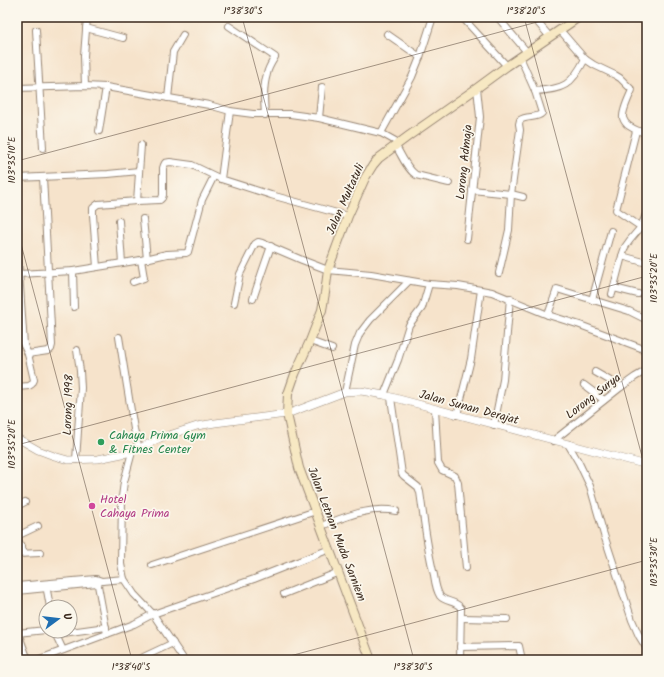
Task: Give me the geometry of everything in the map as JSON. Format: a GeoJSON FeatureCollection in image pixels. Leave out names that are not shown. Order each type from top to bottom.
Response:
{"type":"FeatureCollection","features":[{"type":"Feature","properties":{"kind":"main road","name":"Jalan Multatuli"},"geometry":{"type":"LineString","coordinates":[[288,414],[288,394],[322,310],[328,270],[348,216],[365,178],[373,165],[379,158],[397,144],[579,17]]}},
{"type":"Feature","properties":{"kind":"main road","name":"Jalan Letnan Muda Sarniem"},"geometry":{"type":"LineString","coordinates":[[288,414],[299,468],[372,660]]}},
{"type":"Feature","properties":{"kind":"street"},"geometry":{"type":"LineString","coordinates":[[85,86],[84,56],[87,17]]}},
{"type":"Feature","properties":{"kind":"street"},"geometry":{"type":"LineString","coordinates":[[381,133],[412,77],[433,17]]}},
{"type":"Feature","properties":{"kind":"street"},"geometry":{"type":"LineString","coordinates":[[462,17],[507,66]]}},
{"type":"Feature","properties":{"kind":"street"},"geometry":{"type":"LineString","coordinates":[[533,17],[550,37]]}},
{"type":"Feature","properties":{"kind":"street"},"geometry":{"type":"LineString","coordinates":[[500,20],[527,52]]}},
{"type":"Feature","properties":{"kind":"street"},"geometry":{"type":"LineString","coordinates":[[229,26],[275,57],[267,72],[265,81],[265,115]]}},
{"type":"Feature","properties":{"kind":"street"},"geometry":{"type":"LineString","coordinates":[[86,28],[123,38]]}},
{"type":"Feature","properties":{"kind":"street"},"geometry":{"type":"LineString","coordinates":[[36,30],[43,148]]}},
{"type":"Feature","properties":{"kind":"street"},"geometry":{"type":"LineString","coordinates":[[560,30],[585,59],[620,78],[632,90],[623,118],[626,123],[636,130],[647,133]]}},
{"type":"Feature","properties":{"kind":"street"},"geometry":{"type":"LineString","coordinates":[[387,34],[420,57]]}},
{"type":"Feature","properties":{"kind":"street"},"geometry":{"type":"LineString","coordinates":[[168,98],[173,52],[183,35]]}},
{"type":"Feature","properties":{"kind":"street"},"geometry":{"type":"LineString","coordinates":[[499,273],[509,230],[511,194],[520,130],[520,120],[539,116],[542,113],[535,91],[520,58]]}},
{"type":"Feature","properties":{"kind":"street"},"geometry":{"type":"LineString","coordinates":[[535,91],[550,90],[562,87],[578,72],[585,59]]}},
{"type":"Feature","properties":{"kind":"street"},"geometry":{"type":"LineString","coordinates":[[17,88],[85,86],[106,87],[209,105],[230,111],[265,115],[290,114],[319,118],[381,133],[397,144],[410,170],[416,175],[449,182]]}},
{"type":"Feature","properties":{"kind":"street"},"geometry":{"type":"LineString","coordinates":[[98,131],[106,87]]}},
{"type":"Feature","properties":{"kind":"street"},"geometry":{"type":"LineString","coordinates":[[319,118],[322,87]]}},
{"type":"Feature","properties":{"kind":"street","name":"Lorong Admaja"},"geometry":{"type":"LineString","coordinates":[[467,239],[480,117],[477,88]]}},
{"type":"Feature","properties":{"kind":"street"},"geometry":{"type":"LineString","coordinates":[[221,179],[230,111]]}},
{"type":"Feature","properties":{"kind":"street"},"geometry":{"type":"LineString","coordinates":[[636,130],[616,210],[642,226],[647,231]]}},
{"type":"Feature","properties":{"kind":"street"},"geometry":{"type":"LineString","coordinates":[[137,201],[141,145]]}},
{"type":"Feature","properties":{"kind":"street"},"geometry":{"type":"LineString","coordinates":[[97,267],[93,208],[98,204],[160,200],[163,195],[163,168],[165,163],[170,162],[192,165],[221,179],[271,195],[348,216]]}},
{"type":"Feature","properties":{"kind":"street"},"geometry":{"type":"LineString","coordinates":[[17,178],[139,172]]}},
{"type":"Feature","properties":{"kind":"street"},"geometry":{"type":"LineString","coordinates":[[18,275],[73,271],[167,254],[185,254],[188,252],[202,200],[214,176]]}},
{"type":"Feature","properties":{"kind":"street"},"geometry":{"type":"LineString","coordinates":[[28,354],[51,350],[52,346],[43,177]]}},
{"type":"Feature","properties":{"kind":"street"},"geometry":{"type":"LineString","coordinates":[[472,190],[511,194],[523,197]]}},
{"type":"Feature","properties":{"kind":"street"},"geometry":{"type":"LineString","coordinates":[[612,294],[622,256],[630,240],[642,226],[647,212]]}},
{"type":"Feature","properties":{"kind":"street"},"geometry":{"type":"LineString","coordinates":[[133,282],[144,278],[143,219]]}},
{"type":"Feature","properties":{"kind":"street"},"geometry":{"type":"LineString","coordinates":[[120,221],[122,263]]}},
{"type":"Feature","properties":{"kind":"street"},"geometry":{"type":"LineString","coordinates":[[592,300],[611,231]]}},
{"type":"Feature","properties":{"kind":"street"},"geometry":{"type":"LineString","coordinates":[[234,303],[240,274],[255,244],[260,242],[328,270],[370,274],[428,284],[458,286],[492,292],[510,298],[548,315],[580,325],[640,348],[647,354]]}},
{"type":"Feature","properties":{"kind":"street"},"geometry":{"type":"LineString","coordinates":[[17,243],[24,345]]}},
{"type":"Feature","properties":{"kind":"street"},"geometry":{"type":"LineString","coordinates":[[253,299],[271,246]]}},
{"type":"Feature","properties":{"kind":"street"},"geometry":{"type":"LineString","coordinates":[[622,256],[647,263]]}},
{"type":"Feature","properties":{"kind":"street"},"geometry":{"type":"LineString","coordinates":[[73,271],[74,307]]}},
{"type":"Feature","properties":{"kind":"street"},"geometry":{"type":"LineString","coordinates":[[345,392],[355,345],[360,333],[370,320],[409,281]]}},
{"type":"Feature","properties":{"kind":"street"},"geometry":{"type":"LineString","coordinates":[[428,284],[422,308],[409,325],[387,396],[401,460],[402,472],[404,476],[418,487],[420,492],[429,556],[437,589],[440,596],[454,602],[461,608],[460,660]]}},
{"type":"Feature","properties":{"kind":"street"},"geometry":{"type":"LineString","coordinates":[[614,288],[638,294]]}},
{"type":"Feature","properties":{"kind":"street"},"geometry":{"type":"LineString","coordinates":[[548,315],[557,289],[629,311],[647,320]]}},
{"type":"Feature","properties":{"kind":"street"},"geometry":{"type":"LineString","coordinates":[[457,415],[470,359],[481,290]]}},
{"type":"Feature","properties":{"kind":"street"},"geometry":{"type":"LineString","coordinates":[[494,425],[503,380],[510,298]]}},
{"type":"Feature","properties":{"kind":"street"},"geometry":{"type":"LineString","coordinates":[[17,331],[28,354],[34,380],[29,386],[17,387]]}},
{"type":"Feature","properties":{"kind":"street"},"geometry":{"type":"LineString","coordinates":[[120,337],[136,450],[124,482],[122,497],[121,564],[124,579],[134,594],[153,614],[184,660]]}},
{"type":"Feature","properties":{"kind":"street"},"geometry":{"type":"LineString","coordinates":[[310,341],[332,349]]}},
{"type":"Feature","properties":{"kind":"street","name":"Lorong 1998"},"geometry":{"type":"LineString","coordinates":[[76,460],[81,388],[78,350]]}},
{"type":"Feature","properties":{"kind":"street","name":"Lorong Surya"},"geometry":{"type":"LineString","coordinates":[[553,441],[621,387],[647,370]]}},
{"type":"Feature","properties":{"kind":"street"},"geometry":{"type":"LineString","coordinates":[[595,372],[621,387]]}},
{"type":"Feature","properties":{"kind":"street"},"geometry":{"type":"LineString","coordinates":[[584,385],[604,400]]}},
{"type":"Feature","properties":{"kind":"street","name":"Jalan Sunan Derajat"},"geometry":{"type":"LineString","coordinates":[[17,437],[38,450],[68,460],[98,459],[136,450],[160,438],[197,426],[288,414],[345,392],[361,391],[387,396],[647,465]]}},
{"type":"Feature","properties":{"kind":"street"},"geometry":{"type":"LineString","coordinates":[[435,409],[438,463],[442,470],[455,476],[458,483],[466,568]]}},
{"type":"Feature","properties":{"kind":"street"},"geometry":{"type":"LineString","coordinates":[[568,444],[590,486],[604,535],[632,620],[647,649]]}},
{"type":"Feature","properties":{"kind":"street"},"geometry":{"type":"LineString","coordinates":[[17,506],[25,502]]}},
{"type":"Feature","properties":{"kind":"street"},"geometry":{"type":"LineString","coordinates":[[321,526],[370,510],[385,509],[396,511]]}},
{"type":"Feature","properties":{"kind":"street"},"geometry":{"type":"LineString","coordinates":[[152,565],[316,511]]}},
{"type":"Feature","properties":{"kind":"street"},"geometry":{"type":"LineString","coordinates":[[24,553],[17,537],[38,526]]}},
{"type":"Feature","properties":{"kind":"street"},"geometry":{"type":"LineString","coordinates":[[37,660],[134,624],[153,614],[254,579],[330,549]]}},
{"type":"Feature","properties":{"kind":"street"},"geometry":{"type":"LineString","coordinates":[[17,554],[40,553]]}},
{"type":"Feature","properties":{"kind":"street"},"geometry":{"type":"LineString","coordinates":[[284,594],[339,572]]}},
{"type":"Feature","properties":{"kind":"street"},"geometry":{"type":"LineString","coordinates":[[17,591],[46,586],[124,579]]}},
{"type":"Feature","properties":{"kind":"street"},"geometry":{"type":"LineString","coordinates":[[99,581],[107,634]]}},
{"type":"Feature","properties":{"kind":"street"},"geometry":{"type":"LineString","coordinates":[[17,586],[46,586]]}},
{"type":"Feature","properties":{"kind":"street"},"geometry":{"type":"LineString","coordinates":[[46,586],[48,599]]}},
{"type":"Feature","properties":{"kind":"street"},"geometry":{"type":"LineString","coordinates":[[461,618],[507,619]]}},
{"type":"Feature","properties":{"kind":"street"},"geometry":{"type":"LineString","coordinates":[[78,630],[106,627]]}},
{"type":"Feature","properties":{"kind":"street"},"geometry":{"type":"LineString","coordinates":[[28,660],[18,633],[38,631]]}},
{"type":"Feature","properties":{"kind":"street"},"geometry":{"type":"LineString","coordinates":[[58,639],[63,650]]}},
{"type":"Feature","properties":{"kind":"street"},"geometry":{"type":"LineString","coordinates":[[137,660],[173,644]]}},
{"type":"Feature","properties":{"kind":"street"},"geometry":{"type":"LineString","coordinates":[[460,647],[519,646],[522,660]]}},
{"type":"Feature","properties":{"kind":"place","name":"Cahaya Prima Gym & Fitnes Center"},"geometry":{"type":"Point","coordinates":[101,442]}},
{"type":"Feature","properties":{"kind":"place","name":"Hotel Cahaya Prima"},"geometry":{"type":"Point","coordinates":[92,506]}}]}
